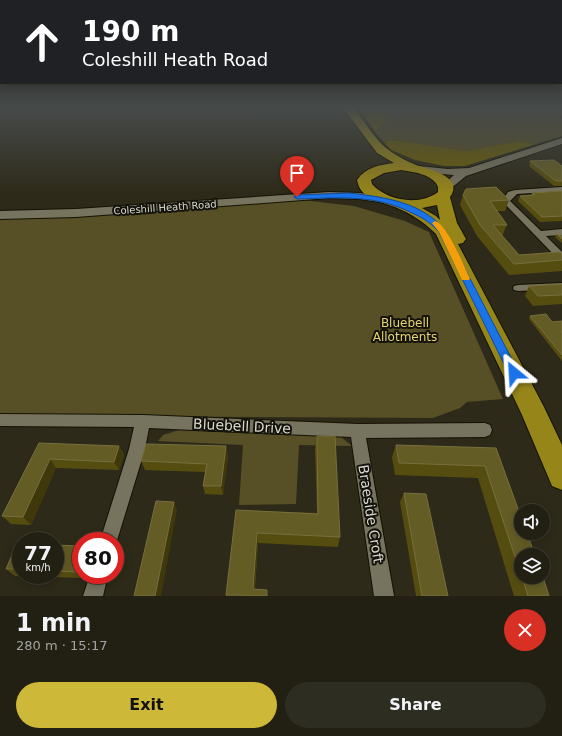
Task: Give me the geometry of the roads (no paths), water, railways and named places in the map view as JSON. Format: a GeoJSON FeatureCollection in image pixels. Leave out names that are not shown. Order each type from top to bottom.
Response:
{"type":"FeatureCollection","features":[{"type":"Feature","properties":{"kind":"highway"},"geometry":{"type":"LineString","coordinates":[[371,137],[381,150],[415,168],[437,176],[443,182],[449,222],[562,448]]}},
{"type":"Feature","properties":{"kind":"highway"},"geometry":{"type":"LineString","coordinates":[[381,150],[381,157],[369,176],[366,186],[370,191],[430,219],[443,232],[535,414],[562,476]]}},
{"type":"Feature","properties":{"kind":"highway"},"geometry":{"type":"LineString","coordinates":[[369,176],[391,166],[415,168]]}},
{"type":"Feature","properties":{"kind":"highway"},"geometry":{"type":"LineString","coordinates":[[392,201],[420,204],[433,202],[444,192]]}},
{"type":"Feature","properties":{"kind":"street"},"geometry":{"type":"LineString","coordinates":[[444,192],[457,177],[471,170],[562,141]]}},
{"type":"Feature","properties":{"kind":"street"},"geometry":{"type":"LineString","coordinates":[[415,168],[448,172],[471,170]]}},
{"type":"Feature","properties":{"kind":"street","name":"Coleshill Heath Road"},"geometry":{"type":"LineString","coordinates":[[329,195],[352,189],[369,176]]}},
{"type":"Feature","properties":{"kind":"street"},"geometry":{"type":"LineString","coordinates":[[562,189],[515,192],[511,194],[506,201],[562,258]]}},
{"type":"Feature","properties":{"kind":"street","name":"Coleshill Heath Road"},"geometry":{"type":"LineString","coordinates":[[0,215],[76,213],[329,195],[360,196],[392,201]]}},
{"type":"Feature","properties":{"kind":"street"},"geometry":{"type":"LineString","coordinates":[[538,234],[562,232]]}},
{"type":"Feature","properties":{"kind":"street"},"geometry":{"type":"LineString","coordinates":[[518,288],[562,286]]}},
{"type":"Feature","properties":{"kind":"street","name":"Bluebell Drive"},"geometry":{"type":"LineString","coordinates":[[0,420],[143,421],[358,431],[485,430]]}},
{"type":"Feature","properties":{"kind":"street"},"geometry":{"type":"LineString","coordinates":[[112,532],[137,449],[143,421]]}},
{"type":"Feature","properties":{"kind":"street","name":"Braeside Croft"},"geometry":{"type":"LineString","coordinates":[[358,431],[366,490],[384,596]]}},
{"type":"Feature","properties":{"kind":"street"},"geometry":{"type":"LineString","coordinates":[[93,596],[96,584]]}},
{"type":"Feature","properties":{"kind":"park label","name":"Bluebell Allotments"},"geometry":{"type":"Point","coordinates":[405,330]}}]}
